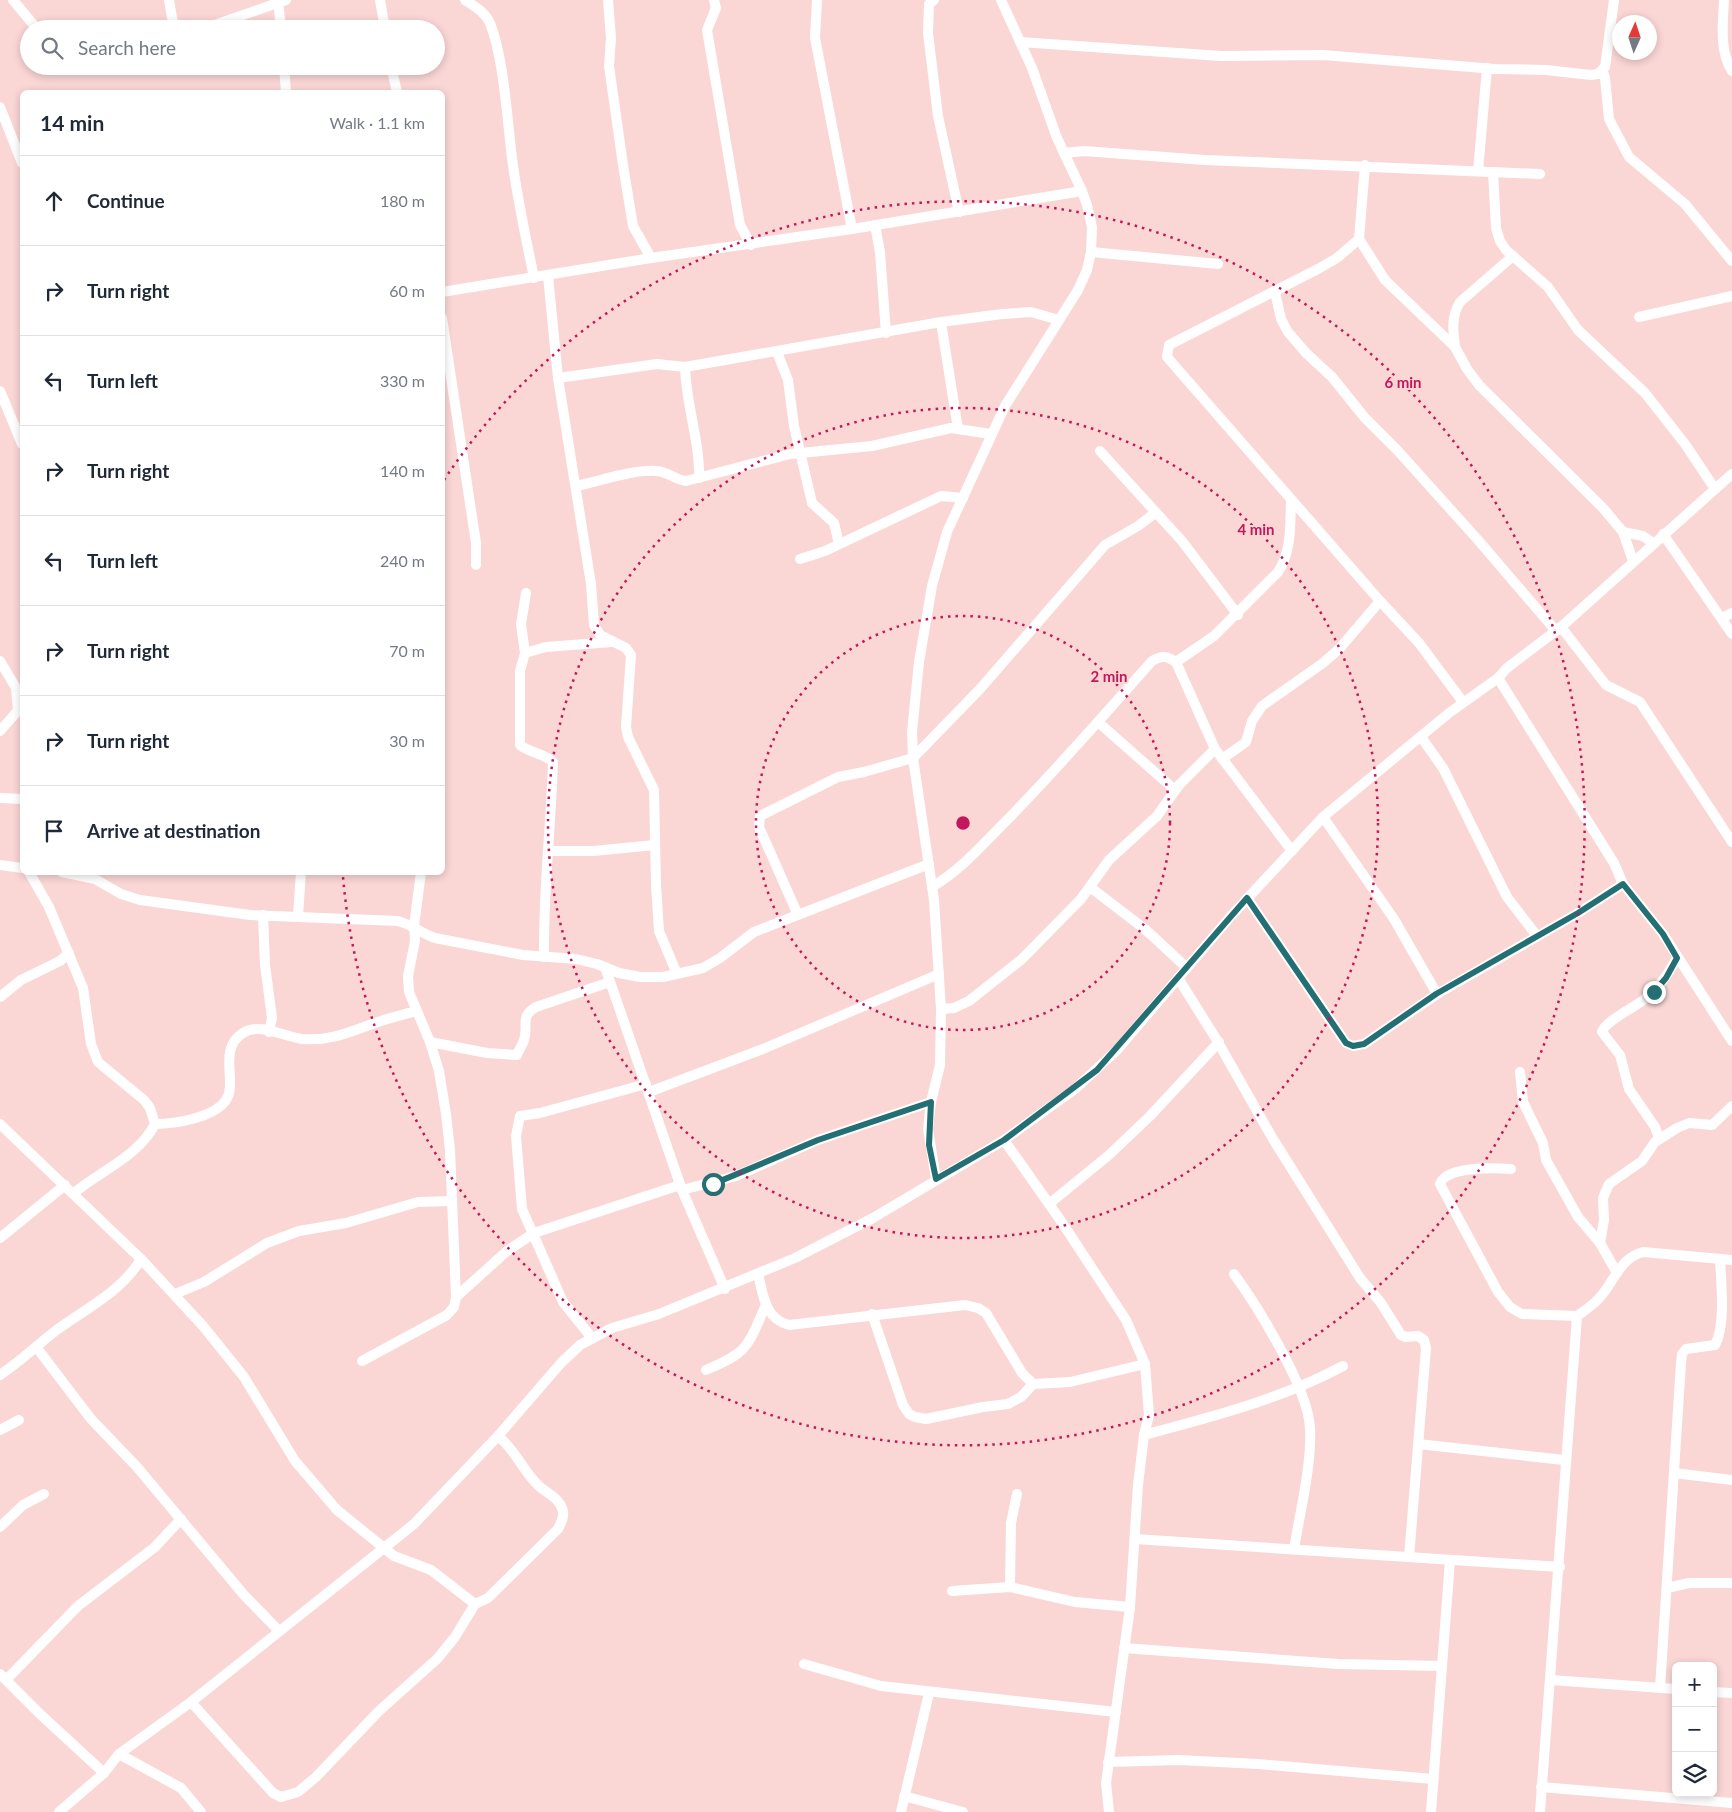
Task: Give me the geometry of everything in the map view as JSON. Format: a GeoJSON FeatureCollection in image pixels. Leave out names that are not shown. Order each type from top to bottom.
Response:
{"type":"FeatureCollection","features":[{"type":"Feature","properties":{"kind":"street"},"geometry":{"type":"LineString","coordinates":[[13,0],[30,20]]}},
{"type":"Feature","properties":{"kind":"street"},"geometry":{"type":"LineString","coordinates":[[169,0],[172,20]]}},
{"type":"Feature","properties":{"kind":"street"},"geometry":{"type":"LineString","coordinates":[[380,0],[383,20]]}},
{"type":"Feature","properties":{"kind":"street"},"geometry":{"type":"LineString","coordinates":[[465,0],[484,12],[495,40],[517,195],[534,278]]}},
{"type":"Feature","properties":{"kind":"street"},"geometry":{"type":"LineString","coordinates":[[608,0],[611,38],[609,66],[624,174],[633,226],[652,258]]}},
{"type":"Feature","properties":{"kind":"street"},"geometry":{"type":"LineString","coordinates":[[714,0],[716,8],[706,30],[740,225],[751,245]]}},
{"type":"Feature","properties":{"kind":"street"},"geometry":{"type":"LineString","coordinates":[[817,0],[815,38],[852,229]]}},
{"type":"Feature","properties":{"kind":"street"},"geometry":{"type":"LineString","coordinates":[[934,0],[929,4],[928,33],[938,116],[959,212]]}},
{"type":"Feature","properties":{"kind":"street"},"geometry":{"type":"LineString","coordinates":[[936,1179],[929,1145],[931,1102],[940,1065],[941,1009],[932,887],[914,758],[915,699],[932,586],[947,532],[991,434],[1078,290],[1087,270],[1092,252],[1092,227],[1082,191],[1042,100],[1032,68],[1001,0]]}},
{"type":"Feature","properties":{"kind":"street"},"geometry":{"type":"LineString","coordinates":[[1614,0],[1602,72],[1606,78],[1609,119],[1629,157],[1685,204],[1732,261]]}},
{"type":"Feature","properties":{"kind":"street"},"geometry":{"type":"LineString","coordinates":[[1724,0],[1723,39],[1728,66],[1732,71]]}},
{"type":"Feature","properties":{"kind":"street"},"geometry":{"type":"LineString","coordinates":[[228,20],[280,1],[281,20]]}},
{"type":"Feature","properties":{"kind":"street"},"geometry":{"type":"LineString","coordinates":[[1020,42],[1221,56],[1322,55],[1487,68],[1546,70],[1592,75],[1602,72]]}},
{"type":"Feature","properties":{"kind":"street"},"geometry":{"type":"LineString","coordinates":[[1478,171],[1487,68]]}},
{"type":"Feature","properties":{"kind":"street"},"geometry":{"type":"LineString","coordinates":[[285,75],[286,90]]}},
{"type":"Feature","properties":{"kind":"street"},"geometry":{"type":"LineString","coordinates":[[393,75],[397,90]]}},
{"type":"Feature","properties":{"kind":"street"},"geometry":{"type":"LineString","coordinates":[[0,107],[20,158]]}},
{"type":"Feature","properties":{"kind":"street"},"geometry":{"type":"LineString","coordinates":[[1064,153],[1084,151],[1205,160],[1540,174]]}},
{"type":"Feature","properties":{"kind":"street"},"geometry":{"type":"LineString","coordinates":[[1365,166],[1359,239],[1386,280],[1455,347],[1467,369],[1479,384],[1603,508],[1623,532],[1633,561]]}},
{"type":"Feature","properties":{"kind":"street"},"geometry":{"type":"LineString","coordinates":[[1493,172],[1496,228],[1500,241],[1513,256],[1548,286],[1578,330],[1645,392],[1685,444],[1715,489]]}},
{"type":"Feature","properties":{"kind":"street"},"geometry":{"type":"LineString","coordinates":[[445,292],[652,258],[751,245],[1082,191]]}},
{"type":"Feature","properties":{"kind":"street"},"geometry":{"type":"LineString","coordinates":[[875,225],[880,252],[886,333]]}},
{"type":"Feature","properties":{"kind":"street"},"geometry":{"type":"LineString","coordinates":[[1359,239],[1331,262],[1169,345],[1166,351],[1170,362],[1419,643],[1463,702]]}},
{"type":"Feature","properties":{"kind":"street"},"geometry":{"type":"LineString","coordinates":[[1092,252],[1218,264]]}},
{"type":"Feature","properties":{"kind":"street"},"geometry":{"type":"LineString","coordinates":[[1455,347],[1454,312],[1460,302],[1513,256]]}},
{"type":"Feature","properties":{"kind":"street"},"geometry":{"type":"LineString","coordinates":[[548,276],[558,378],[576,486],[587,569],[591,584],[594,625],[600,634],[626,648],[630,655],[626,727],[628,738],[654,790],[659,931],[677,974]]}},
{"type":"Feature","properties":{"kind":"street"},"geometry":{"type":"LineString","coordinates":[[1275,292],[1282,319],[1288,332],[1306,353],[1332,376],[1365,418],[1398,451],[1466,526],[1606,685],[1640,702],[1732,842]]}},
{"type":"Feature","properties":{"kind":"street"},"geometry":{"type":"LineString","coordinates":[[1639,317],[1732,296]]}},
{"type":"Feature","properties":{"kind":"street"},"geometry":{"type":"LineString","coordinates":[[558,378],[657,364],[685,367],[941,322],[1031,312],[1059,320]]}},
{"type":"Feature","properties":{"kind":"street"},"geometry":{"type":"LineString","coordinates":[[941,322],[958,429]]}},
{"type":"Feature","properties":{"kind":"street"},"geometry":{"type":"LineString","coordinates":[[445,338],[476,543],[476,565]]}},
{"type":"Feature","properties":{"kind":"street"},"geometry":{"type":"LineString","coordinates":[[777,352],[788,380],[794,426],[812,503],[834,523],[839,544]]}},
{"type":"Feature","properties":{"kind":"street"},"geometry":{"type":"LineString","coordinates":[[685,367],[686,388],[699,462],[699,478]]}},
{"type":"Feature","properties":{"kind":"street"},"geometry":{"type":"LineString","coordinates":[[0,391],[20,439]]}},
{"type":"Feature","properties":{"kind":"street"},"geometry":{"type":"LineString","coordinates":[[576,486],[648,470],[667,472],[676,480],[686,481],[801,452],[872,446],[932,431],[958,429],[991,434]]}},
{"type":"Feature","properties":{"kind":"street"},"geometry":{"type":"LineString","coordinates":[[1100,451],[1123,474],[1155,513],[1182,541],[1238,616]]}},
{"type":"Feature","properties":{"kind":"street"},"geometry":{"type":"LineString","coordinates":[[59,1812],[104,1773],[119,1754],[191,1702],[414,1524],[498,1436],[561,1363],[592,1338],[612,1328],[659,1314],[725,1289],[795,1258],[873,1218],[1004,1140],[1097,1070],[1247,898],[1323,817],[1463,702],[1498,678],[1507,668],[1558,629],[1732,474]]}},
{"type":"Feature","properties":{"kind":"street"},"geometry":{"type":"LineString","coordinates":[[800,559],[839,544],[940,496],[963,498]]}},
{"type":"Feature","properties":{"kind":"street"},"geometry":{"type":"LineString","coordinates":[[1176,662],[1214,636],[1238,616],[1286,561],[1289,549],[1291,500]]}},
{"type":"Feature","properties":{"kind":"street"},"geometry":{"type":"LineString","coordinates":[[798,915],[758,826],[760,816],[838,777],[914,758],[980,689],[1105,545],[1138,526],[1155,513]]}},
{"type":"Feature","properties":{"kind":"street"},"geometry":{"type":"LineString","coordinates":[[1623,532],[1643,536],[1653,543]]}},
{"type":"Feature","properties":{"kind":"street"},"geometry":{"type":"LineString","coordinates":[[1664,534],[1732,634]]}},
{"type":"Feature","properties":{"kind":"street"},"geometry":{"type":"LineString","coordinates":[[526,593],[521,624],[525,653],[520,671],[520,745],[526,750],[548,758],[553,762],[543,919],[544,957]]}},
{"type":"Feature","properties":{"kind":"street"},"geometry":{"type":"LineString","coordinates":[[1222,759],[1246,742],[1252,721],[1262,706],[1323,663],[1340,648],[1380,601]]}},
{"type":"Feature","properties":{"kind":"street"},"geometry":{"type":"LineString","coordinates":[[1722,618],[1732,613]]}},
{"type":"Feature","properties":{"kind":"street"},"geometry":{"type":"LineString","coordinates":[[525,653],[546,647],[613,642]]}},
{"type":"Feature","properties":{"kind":"street"},"geometry":{"type":"LineString","coordinates":[[932,887],[951,876],[975,853],[1048,778],[1152,661],[1159,656],[1167,656],[1176,662],[1215,749],[1292,851]]}},
{"type":"Feature","properties":{"kind":"street"},"geometry":{"type":"LineString","coordinates":[[0,660],[19,690],[20,708],[0,731]]}},
{"type":"Feature","properties":{"kind":"street"},"geometry":{"type":"LineString","coordinates":[[1498,678],[1614,863],[1623,884],[1663,934],[1732,1041]]}},
{"type":"Feature","properties":{"kind":"street"},"geometry":{"type":"LineString","coordinates":[[1098,722],[1175,790]]}},
{"type":"Feature","properties":{"kind":"street"},"geometry":{"type":"LineString","coordinates":[[1421,737],[1443,768],[1507,897],[1538,936]]}},
{"type":"Feature","properties":{"kind":"street"},"geometry":{"type":"LineString","coordinates":[[941,1009],[954,1008],[970,1001],[1000,979],[1081,900],[1109,860],[1162,810],[1175,790],[1215,749]]}},
{"type":"Feature","properties":{"kind":"street"},"geometry":{"type":"LineString","coordinates":[[0,798],[20,799]]}},
{"type":"Feature","properties":{"kind":"street"},"geometry":{"type":"LineString","coordinates":[[1323,817],[1394,919],[1436,994]]}},
{"type":"Feature","properties":{"kind":"street"},"geometry":{"type":"LineString","coordinates":[[548,851],[593,851],[655,846]]}},
{"type":"Feature","properties":{"kind":"street"},"geometry":{"type":"LineString","coordinates":[[95,876],[121,894],[140,900],[264,916],[381,919],[414,926],[424,934],[435,938],[523,955],[576,959],[619,973],[640,977],[663,978],[703,968],[720,958],[754,932],[929,864]]}},
{"type":"Feature","properties":{"kind":"street"},"geometry":{"type":"LineString","coordinates":[[0,865],[20,868]]}},
{"type":"Feature","properties":{"kind":"street"},"geometry":{"type":"LineString","coordinates":[[31,875],[50,907],[83,988],[91,1044],[98,1062],[144,1100],[150,1108],[155,1124],[152,1131],[120,1162],[92,1178],[74,1193]]}},
{"type":"Feature","properties":{"kind":"street"},"geometry":{"type":"LineString","coordinates":[[298,916],[301,875]]}},
{"type":"Feature","properties":{"kind":"street"},"geometry":{"type":"LineString","coordinates":[[362,1361],[447,1315],[454,1307],[456,1297],[450,1150],[446,1114],[439,1071],[430,1042],[409,992],[408,976],[415,941],[414,926],[421,875]]}},
{"type":"Feature","properties":{"kind":"street"},"geometry":{"type":"LineString","coordinates":[[1247,898],[1346,1043],[1353,1046],[1364,1044],[1436,994],[1578,913],[1623,884]]}},
{"type":"Feature","properties":{"kind":"street"},"geometry":{"type":"LineString","coordinates":[[1090,887],[1146,930],[1187,968]]}},
{"type":"Feature","properties":{"kind":"street"},"geometry":{"type":"LineString","coordinates":[[264,916],[265,965],[272,1018],[269,1032]]}},
{"type":"Feature","properties":{"kind":"street"},"geometry":{"type":"LineString","coordinates":[[0,997],[21,980],[60,961],[69,953]]}},
{"type":"Feature","properties":{"kind":"street"},"geometry":{"type":"LineString","coordinates":[[1659,1138],[1655,1127],[1629,1089],[1620,1055],[1602,1032],[1608,1024],[1654,992],[1666,978],[1677,958]]}},
{"type":"Feature","properties":{"kind":"street"},"geometry":{"type":"LineString","coordinates":[[605,967],[681,1187],[725,1289]]}},
{"type":"Feature","properties":{"kind":"street"},"geometry":{"type":"LineString","coordinates":[[592,1338],[563,1302],[522,1209],[516,1136],[520,1116],[647,1088],[763,1049],[939,974]]}},
{"type":"Feature","properties":{"kind":"street"},"geometry":{"type":"LineString","coordinates":[[1178,978],[1219,1042],[1274,1139],[1360,1278],[1381,1303],[1401,1335],[1406,1337],[1418,1336],[1424,1340],[1426,1348],[1409,1557]]}},
{"type":"Feature","properties":{"kind":"street"},"geometry":{"type":"LineString","coordinates":[[430,1042],[487,1053],[517,1055],[524,1040],[525,1020],[528,1011],[610,982]]}},
{"type":"Feature","properties":{"kind":"street"},"geometry":{"type":"LineString","coordinates":[[155,1124],[174,1124],[191,1119],[216,1108],[225,1101],[229,1086],[228,1058],[235,1042],[241,1034],[248,1030],[302,1039],[341,1037],[376,1023],[416,1011]]}},
{"type":"Feature","properties":{"kind":"street"},"geometry":{"type":"LineString","coordinates":[[1049,1204],[1109,1155],[1143,1123],[1219,1042]]}},
{"type":"Feature","properties":{"kind":"street"},"geometry":{"type":"LineString","coordinates":[[1520,1072],[1523,1102],[1543,1143],[1546,1160],[1578,1217],[1600,1243],[1617,1273]]}},
{"type":"Feature","properties":{"kind":"street"},"geometry":{"type":"LineString","coordinates":[[456,1297],[507,1251],[534,1233],[681,1187],[736,1176],[818,1140],[931,1102]]}},
{"type":"Feature","properties":{"kind":"street"},"geometry":{"type":"LineString","coordinates":[[1600,1243],[1604,1220],[1603,1198],[1605,1189],[1609,1184],[1642,1161],[1659,1138],[1689,1123],[1712,1125],[1732,1106]]}},
{"type":"Feature","properties":{"kind":"street"},"geometry":{"type":"LineString","coordinates":[[0,1124],[74,1193],[175,1294],[244,1377],[276,1433],[337,1510],[394,1556],[431,1570],[475,1604]]}},
{"type":"Feature","properties":{"kind":"street"},"geometry":{"type":"LineString","coordinates":[[1004,1140],[1126,1320],[1145,1364],[1149,1414],[1144,1435],[1130,1607],[1108,1762],[1106,1783],[1109,1812]]}},
{"type":"Feature","properties":{"kind":"street"},"geometry":{"type":"LineString","coordinates":[[1511,1169],[1481,1168],[1468,1170],[1446,1177],[1440,1184],[1498,1292],[1510,1307],[1522,1314],[1577,1316],[1602,1296],[1632,1255],[1643,1252],[1732,1260]]}},
{"type":"Feature","properties":{"kind":"street"},"geometry":{"type":"LineString","coordinates":[[0,1238],[65,1185]]}},
{"type":"Feature","properties":{"kind":"street"},"geometry":{"type":"LineString","coordinates":[[175,1294],[204,1282],[267,1243],[299,1231],[355,1220],[418,1202],[452,1201]]}},
{"type":"Feature","properties":{"kind":"street"},"geometry":{"type":"LineString","coordinates":[[0,1375],[37,1348],[56,1331],[124,1282],[141,1259]]}},
{"type":"Feature","properties":{"kind":"street"},"geometry":{"type":"LineString","coordinates":[[1660,1688],[1682,1354],[1686,1349],[1694,1346],[1715,1345],[1719,1339],[1722,1302],[1720,1259]]}},
{"type":"Feature","properties":{"kind":"street"},"geometry":{"type":"LineString","coordinates":[[758,1274],[766,1307],[780,1323],[789,1325],[872,1314],[965,1305],[978,1308],[986,1313],[1022,1373],[1033,1384]]}},
{"type":"Feature","properties":{"kind":"street"},"geometry":{"type":"LineString","coordinates":[[1234,1274],[1254,1301],[1307,1407],[1310,1442],[1294,1549]]}},
{"type":"Feature","properties":{"kind":"street"},"geometry":{"type":"LineString","coordinates":[[454,1280],[468,1286]]}},
{"type":"Feature","properties":{"kind":"street"},"geometry":{"type":"LineString","coordinates":[[706,1370],[733,1359],[745,1350],[766,1307]]}},
{"type":"Feature","properties":{"kind":"street"},"geometry":{"type":"LineString","coordinates":[[872,1314],[903,1405],[909,1414],[915,1418],[926,1419],[983,1406],[1008,1404],[1021,1398],[1033,1384],[1070,1382],[1102,1376],[1145,1364]]}},
{"type":"Feature","properties":{"kind":"street"},"geometry":{"type":"LineString","coordinates":[[1540,1812],[1560,1567],[1564,1460],[1577,1316]]}},
{"type":"Feature","properties":{"kind":"street"},"geometry":{"type":"LineString","coordinates":[[37,1348],[92,1419],[279,1632]]}},
{"type":"Feature","properties":{"kind":"street"},"geometry":{"type":"LineString","coordinates":[[1144,1435],[1200,1420],[1298,1388],[1344,1366]]}},
{"type":"Feature","properties":{"kind":"street"},"geometry":{"type":"LineString","coordinates":[[0,1430],[19,1420]]}},
{"type":"Feature","properties":{"kind":"street"},"geometry":{"type":"LineString","coordinates":[[191,1702],[273,1793],[281,1797],[298,1792],[316,1778],[379,1711],[438,1659],[475,1604],[488,1598],[558,1529],[563,1521],[563,1512],[558,1500],[528,1475],[516,1456],[498,1436]]}},
{"type":"Feature","properties":{"kind":"street"},"geometry":{"type":"LineString","coordinates":[[1418,1444],[1564,1460]]}},
{"type":"Feature","properties":{"kind":"street"},"geometry":{"type":"LineString","coordinates":[[1674,1473],[1732,1480]]}},
{"type":"Feature","properties":{"kind":"street"},"geometry":{"type":"LineString","coordinates":[[0,1527],[17,1509],[44,1494]]}},
{"type":"Feature","properties":{"kind":"street"},"geometry":{"type":"LineString","coordinates":[[1010,1587],[1011,1523],[1017,1494]]}},
{"type":"Feature","properties":{"kind":"street"},"geometry":{"type":"LineString","coordinates":[[104,1773],[3,1677],[78,1606],[155,1547],[182,1520]]}},
{"type":"Feature","properties":{"kind":"street"},"geometry":{"type":"LineString","coordinates":[[1135,1539],[1560,1567]]}},
{"type":"Feature","properties":{"kind":"street"},"geometry":{"type":"LineString","coordinates":[[1431,1812],[1450,1560]]}},
{"type":"Feature","properties":{"kind":"street"},"geometry":{"type":"LineString","coordinates":[[1667,1588],[1689,1583],[1732,1583]]}},
{"type":"Feature","properties":{"kind":"street"},"geometry":{"type":"LineString","coordinates":[[952,1591],[1010,1587],[1075,1602],[1130,1607]]}},
{"type":"Feature","properties":{"kind":"street"},"geometry":{"type":"LineString","coordinates":[[1124,1648],[1338,1664],[1442,1666]]}},
{"type":"Feature","properties":{"kind":"street"},"geometry":{"type":"LineString","coordinates":[[804,1664],[881,1686],[929,1693],[1116,1712]]}},
{"type":"Feature","properties":{"kind":"street"},"geometry":{"type":"LineString","coordinates":[[1551,1680],[1672,1689]]}},
{"type":"Feature","properties":{"kind":"street"},"geometry":{"type":"LineString","coordinates":[[1717,1692],[1732,1694]]}},
{"type":"Feature","properties":{"kind":"street"},"geometry":{"type":"LineString","coordinates":[[901,1812],[929,1693]]}},
{"type":"Feature","properties":{"kind":"street"},"geometry":{"type":"LineString","coordinates":[[119,1754],[181,1788],[201,1812]]}},
{"type":"Feature","properties":{"kind":"street"},"geometry":{"type":"LineString","coordinates":[[1108,1762],[1179,1760],[1258,1764],[1433,1780]]}},
{"type":"Feature","properties":{"kind":"street"},"geometry":{"type":"LineString","coordinates":[[1541,1787],[1732,1803]]}},
{"type":"Feature","properties":{"kind":"street"},"geometry":{"type":"LineString","coordinates":[[904,1796],[963,1812]]}},
{"type":"Feature","properties":{"kind":"route"},"geometry":{"type":"LineString","coordinates":[[713,1184],[736,1176],[818,1140],[931,1102],[928,1128],[929,1145],[936,1179],[1004,1140],[1075,1089],[1097,1070],[1117,1050],[1247,898],[1346,1043],[1353,1046],[1364,1044],[1436,994],[1488,966],[1623,884],[1663,934],[1677,958],[1666,978],[1654,992]]}}]}
